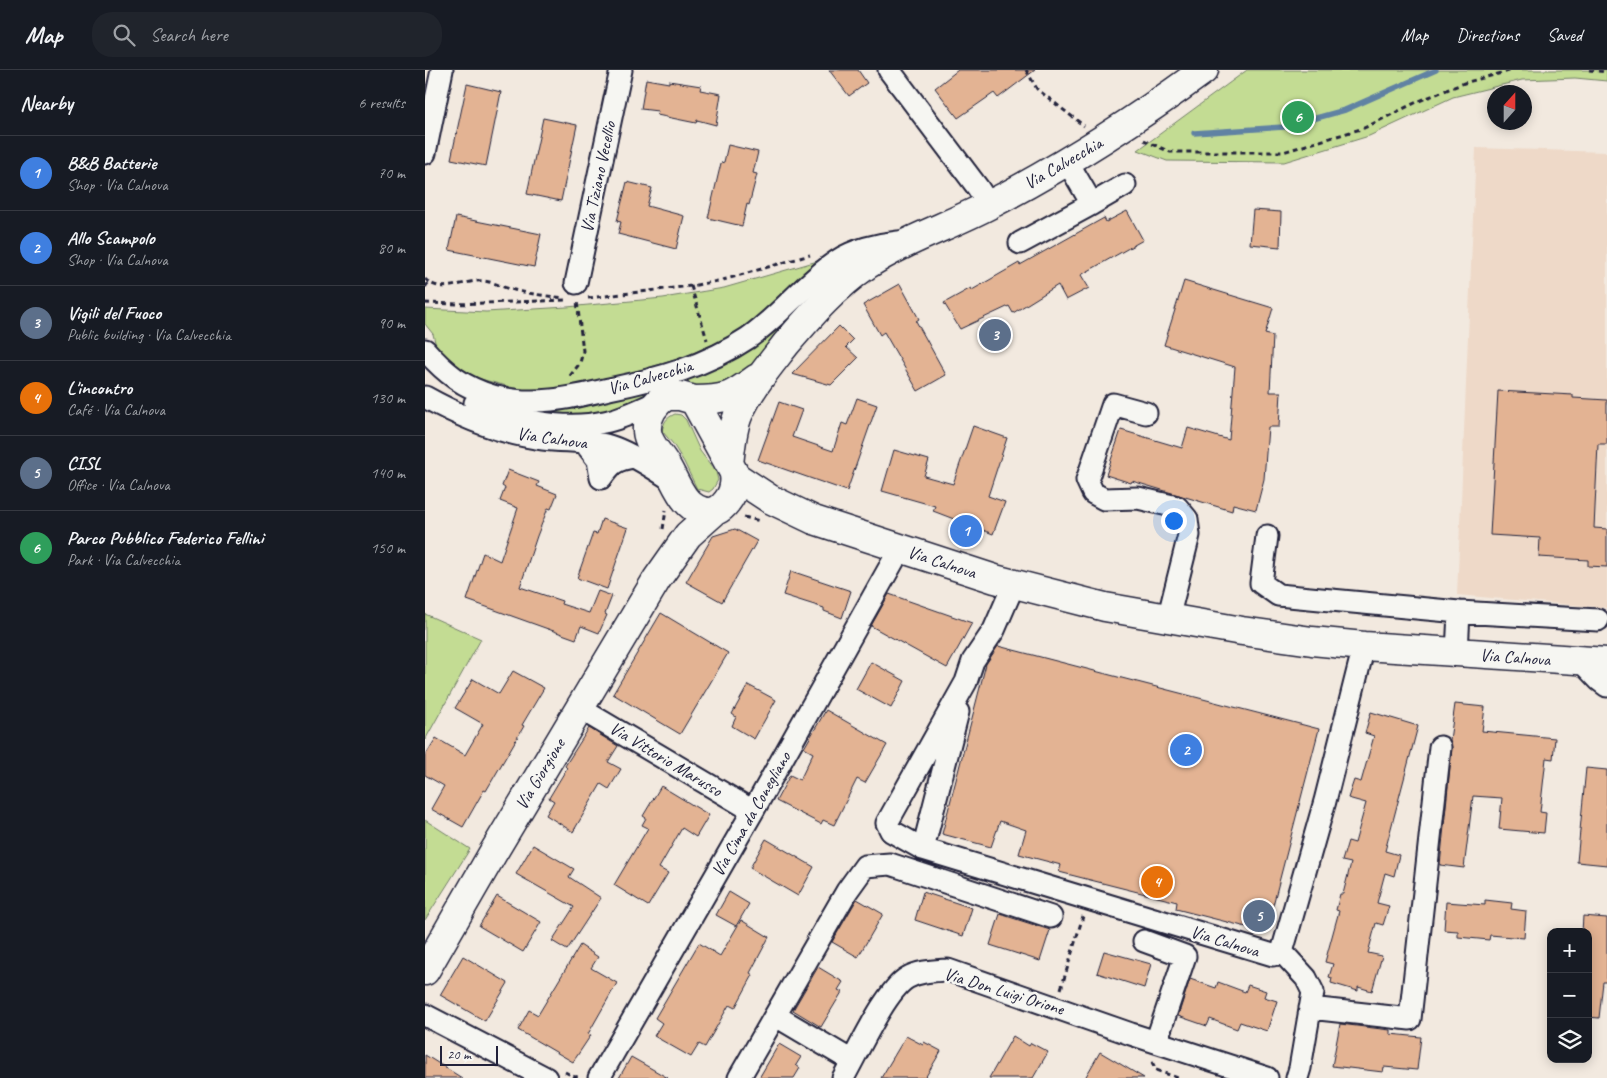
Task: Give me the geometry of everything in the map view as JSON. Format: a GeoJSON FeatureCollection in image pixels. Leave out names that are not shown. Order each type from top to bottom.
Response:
{"type":"FeatureCollection","features":[{"type":"Feature","properties":{"kind":"main road","name":"Via Calvecchia"},"geometry":{"type":"LineString","coordinates":[[719,509],[733,492],[731,441],[739,414],[762,374],[832,292],[868,265],[913,240],[989,206],[1067,161],[1171,95],[1204,70]]}},
{"type":"Feature","properties":{"kind":"main road","name":"Via Calvecchia"},"geometry":{"type":"LineString","coordinates":[[655,404],[666,396],[680,396],[694,400],[727,398],[762,374]]}},
{"type":"Feature","properties":{"kind":"main road"},"geometry":{"type":"LineString","coordinates":[[694,400],[732,470]]}},
{"type":"Feature","properties":{"kind":"main road","name":"Via Calnova"},"geometry":{"type":"LineString","coordinates":[[655,404],[648,418],[647,432],[651,444],[693,507],[699,510],[742,506],[815,520]]}},
{"type":"Feature","properties":{"kind":"main road","name":"Via Calnova"},"geometry":{"type":"LineString","coordinates":[[732,470],[770,499],[815,520],[900,549],[1014,584],[1105,607],[1241,631],[1364,646],[1594,661]]}},
{"type":"Feature","properties":{"kind":"main road","name":"Via Giorgione"},"geometry":{"type":"LineString","coordinates":[[657,579],[676,530],[678,487]]}},
{"type":"Feature","properties":{"kind":"main road","name":"Via Giorgione"},"geometry":{"type":"LineString","coordinates":[[425,971],[657,579],[688,535],[719,509]]}},
{"type":"Feature","properties":{"kind":"street"},"geometry":{"type":"LineString","coordinates":[[425,153],[443,70]]}},
{"type":"Feature","properties":{"kind":"street","name":"Via Tiziano Vecellio"},"geometry":{"type":"LineString","coordinates":[[573,294],[621,70]]}},
{"type":"Feature","properties":{"kind":"street"},"geometry":{"type":"LineString","coordinates":[[889,70],[978,188],[989,206]]}},
{"type":"Feature","properties":{"kind":"street"},"geometry":{"type":"LineString","coordinates":[[1067,161],[1092,204]]}},
{"type":"Feature","properties":{"kind":"street"},"geometry":{"type":"LineString","coordinates":[[1021,242],[1125,184]]}},
{"type":"Feature","properties":{"kind":"street","name":"Via Calvecchia"},"geometry":{"type":"LineString","coordinates":[[425,350],[443,370],[461,383],[493,396],[526,401],[566,399],[648,381],[686,370],[748,338],[801,292],[813,279],[838,260],[877,244],[913,240]]}},
{"type":"Feature","properties":{"kind":"street","name":"Via Calnova"},"geometry":{"type":"LineString","coordinates":[[425,366],[441,384],[481,406],[545,423],[567,425],[605,422],[655,404]]}},
{"type":"Feature","properties":{"kind":"street","name":"Via Calnova"},"geometry":{"type":"LineString","coordinates":[[425,397],[454,412],[512,433],[614,448],[634,458],[678,487]]}},
{"type":"Feature","properties":{"kind":"street"},"geometry":{"type":"LineString","coordinates":[[1146,413],[1113,404],[1087,480],[1093,493],[1104,499],[1138,498],[1177,507],[1187,519],[1189,535],[1168,619]]}},
{"type":"Feature","properties":{"kind":"street"},"geometry":{"type":"LineString","coordinates":[[585,443],[597,460],[601,478],[610,465],[617,461],[634,458]]}},
{"type":"Feature","properties":{"kind":"street"},"geometry":{"type":"LineString","coordinates":[[1267,536],[1261,583],[1278,595],[1459,612],[1598,620]]}},
{"type":"Feature","properties":{"kind":"street","name":"Via Cima da Conegliano"},"geometry":{"type":"LineString","coordinates":[[599,1078],[753,811],[900,549]]}},
{"type":"Feature","properties":{"kind":"street","name":"Via Calnova"},"geometry":{"type":"LineString","coordinates":[[923,849],[965,682],[973,661],[994,630],[1014,584]]}},
{"type":"Feature","properties":{"kind":"street"},"geometry":{"type":"LineString","coordinates":[[1457,653],[1459,612]]}},
{"type":"Feature","properties":{"kind":"street","name":"Via Calnova"},"geometry":{"type":"LineString","coordinates":[[965,682],[887,823],[891,831],[923,849],[1273,955],[1283,952],[1325,801],[1364,646]]}},
{"type":"Feature","properties":{"kind":"street"},"geometry":{"type":"LineString","coordinates":[[1594,661],[1607,686]]}},
{"type":"Feature","properties":{"kind":"street","name":"Via Vittorio Marusso"},"geometry":{"type":"LineString","coordinates":[[579,708],[753,811]]}},
{"type":"Feature","properties":{"kind":"street"},"geometry":{"type":"LineString","coordinates":[[1311,1000],[1409,1019],[1440,747]]}},
{"type":"Feature","properties":{"kind":"street"},"geometry":{"type":"LineString","coordinates":[[739,1078],[847,891],[865,866],[889,864],[1051,917]]}},
{"type":"Feature","properties":{"kind":"street"},"geometry":{"type":"LineString","coordinates":[[1144,941],[1185,956],[1156,1042]]}},
{"type":"Feature","properties":{"kind":"street"},"geometry":{"type":"LineString","coordinates":[[1283,952],[1306,978],[1311,1000],[1297,1078]]}},
{"type":"Feature","properties":{"kind":"street","name":"Via Don Luigi Orione"},"geometry":{"type":"LineString","coordinates":[[848,1070],[889,995],[906,978],[925,971],[948,970],[1267,1078]]}},
{"type":"Feature","properties":{"kind":"street"},"geometry":{"type":"LineString","coordinates":[[425,1015],[546,1078]]}},
{"type":"Feature","properties":{"kind":"street"},"geometry":{"type":"LineString","coordinates":[[776,1016],[848,1070]]}},
{"type":"Feature","properties":{"kind":"path"},"geometry":{"type":"LineString","coordinates":[[1026,70],[1037,88],[1085,128]]}},
{"type":"Feature","properties":{"kind":"path"},"geometry":{"type":"LineString","coordinates":[[1138,137],[1170,152],[1283,152],[1365,128],[1419,101],[1464,83],[1513,70]]}},
{"type":"Feature","properties":{"kind":"path"},"geometry":{"type":"LineString","coordinates":[[1589,70],[1607,72]]}},
{"type":"Feature","properties":{"kind":"path"},"geometry":{"type":"LineString","coordinates":[[425,303],[457,304],[691,286],[723,280],[817,253]]}},
{"type":"Feature","properties":{"kind":"path"},"geometry":{"type":"LineString","coordinates":[[425,279],[448,288],[476,281],[484,281],[513,290],[573,294]]}},
{"type":"Feature","properties":{"kind":"path"},"geometry":{"type":"LineString","coordinates":[[425,287],[429,282]]}},
{"type":"Feature","properties":{"kind":"path"},"geometry":{"type":"LineString","coordinates":[[1059,995],[1087,899]]}},
{"type":"Feature","properties":{"kind":"shaded area"},"geometry":{"type":"Polygon","coordinates":[[[1476,148],[1607,152],[1607,608],[1457,595],[1476,148]]]}},
{"type":"Feature","properties":{"kind":"green space"},"geometry":{"type":"Polygon","coordinates":[[[1247,70],[1607,70],[1607,81],[1575,78],[1522,80],[1502,85],[1487,85],[1487,89],[1453,97],[1369,136],[1284,162],[1167,161],[1138,150],[1247,70]]]}},
{"type":"Feature","properties":{"kind":"green space"},"geometry":{"type":"Polygon","coordinates":[[[821,260],[737,334],[679,359],[579,387],[549,392],[518,389],[473,377],[442,357],[436,346],[433,334],[425,324],[425,309],[486,312],[663,298],[724,288],[821,260]]]}},
{"type":"Feature","properties":{"kind":"green space"},"geometry":{"type":"Polygon","coordinates":[[[798,307],[735,384],[628,405],[582,417],[523,410],[595,401],[798,307]]]}},
{"type":"Feature","properties":{"kind":"green space"},"geometry":{"type":"Polygon","coordinates":[[[675,414],[681,415],[686,420],[700,451],[716,472],[718,480],[709,492],[697,489],[684,462],[662,431],[669,417],[675,414]]]}},
{"type":"Feature","properties":{"kind":"green space"},"geometry":{"type":"Polygon","coordinates":[[[425,614],[481,639],[425,740],[425,614]]]}},
{"type":"Feature","properties":{"kind":"green space"},"geometry":{"type":"Polygon","coordinates":[[[425,820],[470,849],[425,920],[425,820]]]}},
{"type":"Feature","properties":{"kind":"building"},"geometry":{"type":"Polygon","coordinates":[[[829,70],[858,70],[867,83],[849,96],[829,70]]]}},
{"type":"Feature","properties":{"kind":"building"},"geometry":{"type":"Polygon","coordinates":[[[958,70],[1035,70],[998,98],[994,93],[958,118],[935,88],[958,70]]]}},
{"type":"Feature","properties":{"kind":"building"},"geometry":{"type":"Polygon","coordinates":[[[646,79],[701,86],[700,90],[721,94],[716,125],[697,120],[696,123],[657,115],[658,111],[641,109],[646,79]]]}},
{"type":"Feature","properties":{"kind":"building"},"geometry":{"type":"Polygon","coordinates":[[[467,84],[501,92],[486,166],[451,159],[467,84]]]}},
{"type":"Feature","properties":{"kind":"building"},"geometry":{"type":"Polygon","coordinates":[[[543,118],[577,125],[561,201],[527,194],[543,118]]]}},
{"type":"Feature","properties":{"kind":"building"},"geometry":{"type":"Polygon","coordinates":[[[728,145],[758,152],[753,173],[757,174],[742,226],[708,218],[721,163],[724,162],[728,145]]]}},
{"type":"Feature","properties":{"kind":"building"},"geometry":{"type":"Polygon","coordinates":[[[627,182],[652,188],[647,206],[684,216],[676,249],[618,234],[621,222],[617,221],[627,182]]]}},
{"type":"Feature","properties":{"kind":"building"},"geometry":{"type":"Polygon","coordinates":[[[1253,210],[1281,212],[1280,247],[1250,244],[1253,210]]]}},
{"type":"Feature","properties":{"kind":"building"},"geometry":{"type":"Polygon","coordinates":[[[1127,211],[1143,240],[1081,275],[1089,288],[1066,300],[1058,285],[1013,313],[1009,306],[960,329],[944,303],[971,288],[972,290],[1019,263],[1020,265],[1104,218],[1106,222],[1127,211]]]}},
{"type":"Feature","properties":{"kind":"building"},"geometry":{"type":"Polygon","coordinates":[[[456,217],[541,234],[534,267],[449,250],[456,217]]]}},
{"type":"Feature","properties":{"kind":"building"},"geometry":{"type":"Polygon","coordinates":[[[1184,281],[1273,308],[1265,334],[1273,336],[1270,392],[1281,392],[1279,427],[1268,427],[1264,479],[1256,510],[1233,504],[1232,511],[1106,475],[1121,430],[1182,448],[1188,428],[1229,440],[1235,367],[1164,345],[1184,281]]]}},
{"type":"Feature","properties":{"kind":"building"},"geometry":{"type":"Polygon","coordinates":[[[900,284],[919,319],[916,321],[946,375],[918,391],[884,332],[880,335],[863,305],[900,284]]]}},
{"type":"Feature","properties":{"kind":"building"},"geometry":{"type":"Polygon","coordinates":[[[839,326],[853,340],[846,347],[858,358],[831,385],[792,374],[839,326]]]}},
{"type":"Feature","properties":{"kind":"building"},"geometry":{"type":"Polygon","coordinates":[[[1498,391],[1573,395],[1573,398],[1607,400],[1607,444],[1598,444],[1594,528],[1607,529],[1607,567],[1588,566],[1588,560],[1539,557],[1540,538],[1490,535],[1498,391]]]}},
{"type":"Feature","properties":{"kind":"building"},"geometry":{"type":"Polygon","coordinates":[[[857,398],[877,405],[847,491],[758,460],[779,402],[802,410],[792,437],[833,451],[842,423],[847,425],[857,398]]]}},
{"type":"Feature","properties":{"kind":"building"},"geometry":{"type":"Polygon","coordinates":[[[973,426],[1007,438],[988,496],[1005,502],[993,534],[933,511],[935,506],[882,491],[894,450],[929,460],[924,476],[953,484],[973,426]]]}},
{"type":"Feature","properties":{"kind":"building"},"geometry":{"type":"Polygon","coordinates":[[[508,470],[539,482],[537,486],[557,494],[551,509],[548,508],[520,587],[562,601],[561,604],[589,613],[598,591],[612,596],[605,614],[607,615],[599,633],[581,626],[576,639],[467,600],[483,553],[500,561],[518,508],[500,501],[505,488],[502,486],[508,470]]]}},
{"type":"Feature","properties":{"kind":"building"},"geometry":{"type":"Polygon","coordinates":[[[602,519],[628,528],[607,589],[577,578],[593,533],[597,534],[602,519]]]}},
{"type":"Feature","properties":{"kind":"building"},"geometry":{"type":"Polygon","coordinates":[[[735,529],[757,541],[722,602],[686,582],[713,536],[735,529]]]}},
{"type":"Feature","properties":{"kind":"building"},"geometry":{"type":"Polygon","coordinates":[[[791,571],[851,591],[842,618],[824,611],[824,608],[783,595],[791,571]]]}},
{"type":"Feature","properties":{"kind":"building"},"geometry":{"type":"Polygon","coordinates":[[[889,594],[972,623],[947,668],[871,626],[889,594]]]}},
{"type":"Feature","properties":{"kind":"building"},"geometry":{"type":"Polygon","coordinates":[[[661,613],[728,653],[680,734],[613,694],[661,613]]]}},
{"type":"Feature","properties":{"kind":"building"},"geometry":{"type":"Polygon","coordinates":[[[998,646],[1319,729],[1266,932],[1176,909],[1177,902],[1059,872],[1061,865],[1019,854],[1026,830],[1000,821],[991,847],[942,834],[986,664],[998,646]]]}},
{"type":"Feature","properties":{"kind":"building"},"geometry":{"type":"Polygon","coordinates":[[[871,662],[905,681],[891,708],[856,689],[871,662]]]}},
{"type":"Feature","properties":{"kind":"building"},"geometry":{"type":"Polygon","coordinates":[[[513,671],[544,688],[522,725],[524,726],[463,827],[431,809],[444,786],[425,775],[425,756],[436,738],[465,755],[483,724],[455,708],[473,679],[499,694],[513,671]]]}},
{"type":"Feature","properties":{"kind":"building"},"geometry":{"type":"Polygon","coordinates":[[[748,685],[776,700],[754,739],[732,726],[736,717],[732,714],[748,685]]]}},
{"type":"Feature","properties":{"kind":"building"},"geometry":{"type":"Polygon","coordinates":[[[1455,704],[1485,707],[1482,731],[1555,738],[1553,759],[1546,758],[1540,812],[1546,813],[1544,833],[1499,829],[1502,798],[1473,796],[1464,868],[1440,865],[1452,748],[1450,740],[1455,704]]]}},
{"type":"Feature","properties":{"kind":"building"},"geometry":{"type":"Polygon","coordinates":[[[826,710],[887,745],[865,783],[857,779],[834,825],[823,820],[821,824],[776,801],[790,775],[800,780],[813,753],[804,748],[826,710]]]}},
{"type":"Feature","properties":{"kind":"building"},"geometry":{"type":"Polygon","coordinates":[[[1371,712],[1418,726],[1385,851],[1399,855],[1394,876],[1385,873],[1377,903],[1389,906],[1383,925],[1376,923],[1368,953],[1382,956],[1372,991],[1358,987],[1358,991],[1331,983],[1332,978],[1329,977],[1333,964],[1325,962],[1339,911],[1336,910],[1340,894],[1343,894],[1351,863],[1342,861],[1348,841],[1355,843],[1366,803],[1348,798],[1354,780],[1361,782],[1374,736],[1365,733],[1371,712]]]}},
{"type":"Feature","properties":{"kind":"building"},"geometry":{"type":"Polygon","coordinates":[[[589,728],[618,746],[608,762],[621,769],[609,789],[601,784],[573,832],[546,815],[554,801],[549,798],[567,768],[565,766],[589,728]]]}},
{"type":"Feature","properties":{"kind":"building"},"geometry":{"type":"Polygon","coordinates":[[[1586,768],[1607,770],[1607,865],[1577,862],[1586,768]]]}},
{"type":"Feature","properties":{"kind":"building"},"geometry":{"type":"Polygon","coordinates":[[[661,786],[709,815],[696,837],[682,828],[659,868],[668,873],[648,906],[614,885],[648,828],[642,825],[646,818],[643,816],[661,786]]]}},
{"type":"Feature","properties":{"kind":"building"},"geometry":{"type":"Polygon","coordinates":[[[766,839],[814,867],[798,896],[750,868],[766,839]]]}},
{"type":"Feature","properties":{"kind":"building"},"geometry":{"type":"Polygon","coordinates":[[[533,845],[574,869],[569,877],[601,898],[567,950],[552,941],[574,907],[516,874],[533,845]]]}},
{"type":"Feature","properties":{"kind":"building"},"geometry":{"type":"Polygon","coordinates":[[[729,892],[749,904],[736,926],[716,915],[729,892]]]}},
{"type":"Feature","properties":{"kind":"building"},"geometry":{"type":"Polygon","coordinates":[[[923,892],[972,908],[963,936],[915,920],[923,892]]]}},
{"type":"Feature","properties":{"kind":"building"},"geometry":{"type":"Polygon","coordinates":[[[497,896],[541,922],[523,952],[479,926],[497,896]]]}},
{"type":"Feature","properties":{"kind":"building"},"geometry":{"type":"Polygon","coordinates":[[[857,899],[883,914],[858,957],[832,942],[857,899]]]}},
{"type":"Feature","properties":{"kind":"building"},"geometry":{"type":"Polygon","coordinates":[[[1485,900],[1512,903],[1511,909],[1526,911],[1524,938],[1490,935],[1489,940],[1458,937],[1458,931],[1444,930],[1446,902],[1485,905],[1485,900]]]}},
{"type":"Feature","properties":{"kind":"building"},"geometry":{"type":"Polygon","coordinates":[[[1000,914],[1050,930],[1040,961],[990,945],[1000,914]]]}},
{"type":"Feature","properties":{"kind":"building"},"geometry":{"type":"Polygon","coordinates":[[[1583,916],[1607,918],[1607,982],[1603,982],[1599,1018],[1592,1017],[1592,928],[1582,928],[1583,916]]]}},
{"type":"Feature","properties":{"kind":"building"},"geometry":{"type":"Polygon","coordinates":[[[741,920],[769,937],[750,973],[753,975],[735,1008],[729,1005],[705,1047],[699,1044],[691,1057],[654,1036],[662,1023],[655,1018],[699,943],[720,956],[741,920]]]}},
{"type":"Feature","properties":{"kind":"building"},"geometry":{"type":"Polygon","coordinates":[[[580,945],[598,957],[591,968],[617,983],[588,1034],[591,1035],[573,1062],[518,1030],[529,1010],[538,1015],[580,945]]]}},
{"type":"Feature","properties":{"kind":"building"},"geometry":{"type":"Polygon","coordinates":[[[1104,951],[1151,964],[1144,988],[1097,973],[1104,951]]]}},
{"type":"Feature","properties":{"kind":"building"},"geometry":{"type":"Polygon","coordinates":[[[463,956],[508,983],[485,1021],[440,995],[463,956]]]}},
{"type":"Feature","properties":{"kind":"building"},"geometry":{"type":"Polygon","coordinates":[[[818,967],[843,982],[838,990],[842,992],[821,1027],[793,1010],[818,967]]]}},
{"type":"Feature","properties":{"kind":"building"},"geometry":{"type":"Polygon","coordinates":[[[1190,979],[1216,988],[1218,982],[1245,992],[1248,985],[1266,991],[1264,997],[1277,1001],[1267,1031],[1240,1022],[1237,1029],[1210,1019],[1207,1026],[1178,1016],[1190,979]]]}},
{"type":"Feature","properties":{"kind":"building"},"geometry":{"type":"Polygon","coordinates":[[[1340,1024],[1390,1030],[1390,1034],[1421,1037],[1417,1070],[1384,1067],[1383,1072],[1332,1066],[1340,1024]]]}},
{"type":"Feature","properties":{"kind":"building"},"geometry":{"type":"Polygon","coordinates":[[[906,1036],[923,1045],[924,1042],[941,1051],[925,1078],[881,1078],[906,1036]]]}},
{"type":"Feature","properties":{"kind":"building"},"geometry":{"type":"Polygon","coordinates":[[[1013,1036],[1029,1046],[1031,1043],[1048,1052],[1033,1078],[989,1078],[1013,1036]]]}},
{"type":"Feature","properties":{"kind":"building"},"geometry":{"type":"Polygon","coordinates":[[[779,1044],[801,1057],[796,1065],[800,1068],[794,1078],[759,1078],[779,1044]]]}},
{"type":"Feature","properties":{"kind":"building"},"geometry":{"type":"Polygon","coordinates":[[[1100,1052],[1144,1078],[1085,1078],[1100,1052]]]}},
{"type":"Feature","properties":{"kind":"building"},"geometry":{"type":"Polygon","coordinates":[[[425,1055],[462,1078],[425,1078],[425,1055]]]}},
{"type":"Feature","properties":{"kind":"building"},"geometry":{"type":"Polygon","coordinates":[[[631,1057],[668,1078],[619,1078],[631,1057]]]}},
{"type":"Feature","properties":{"kind":"waterway"},"geometry":{"type":"LineString","coordinates":[[1194,133],[1284,127],[1345,110],[1436,70]]}},
{"type":"Feature","properties":{"kind":"place","name":"Parco Pubblico Federico Fellini"},"geometry":{"type":"Point","coordinates":[1298,117]}},
{"type":"Feature","properties":{"kind":"place","name":"Vigili del Fuoco"},"geometry":{"type":"Point","coordinates":[995,335]}},
{"type":"Feature","properties":{"kind":"place","name":"B&B Batterie"},"geometry":{"type":"Point","coordinates":[966,531]}},
{"type":"Feature","properties":{"kind":"place","name":"Allo Scampolo"},"geometry":{"type":"Point","coordinates":[1186,750]}},
{"type":"Feature","properties":{"kind":"place","name":"L'incontro"},"geometry":{"type":"Point","coordinates":[1157,882]}},
{"type":"Feature","properties":{"kind":"place","name":"CISL"},"geometry":{"type":"Point","coordinates":[1259,916]}}]}
